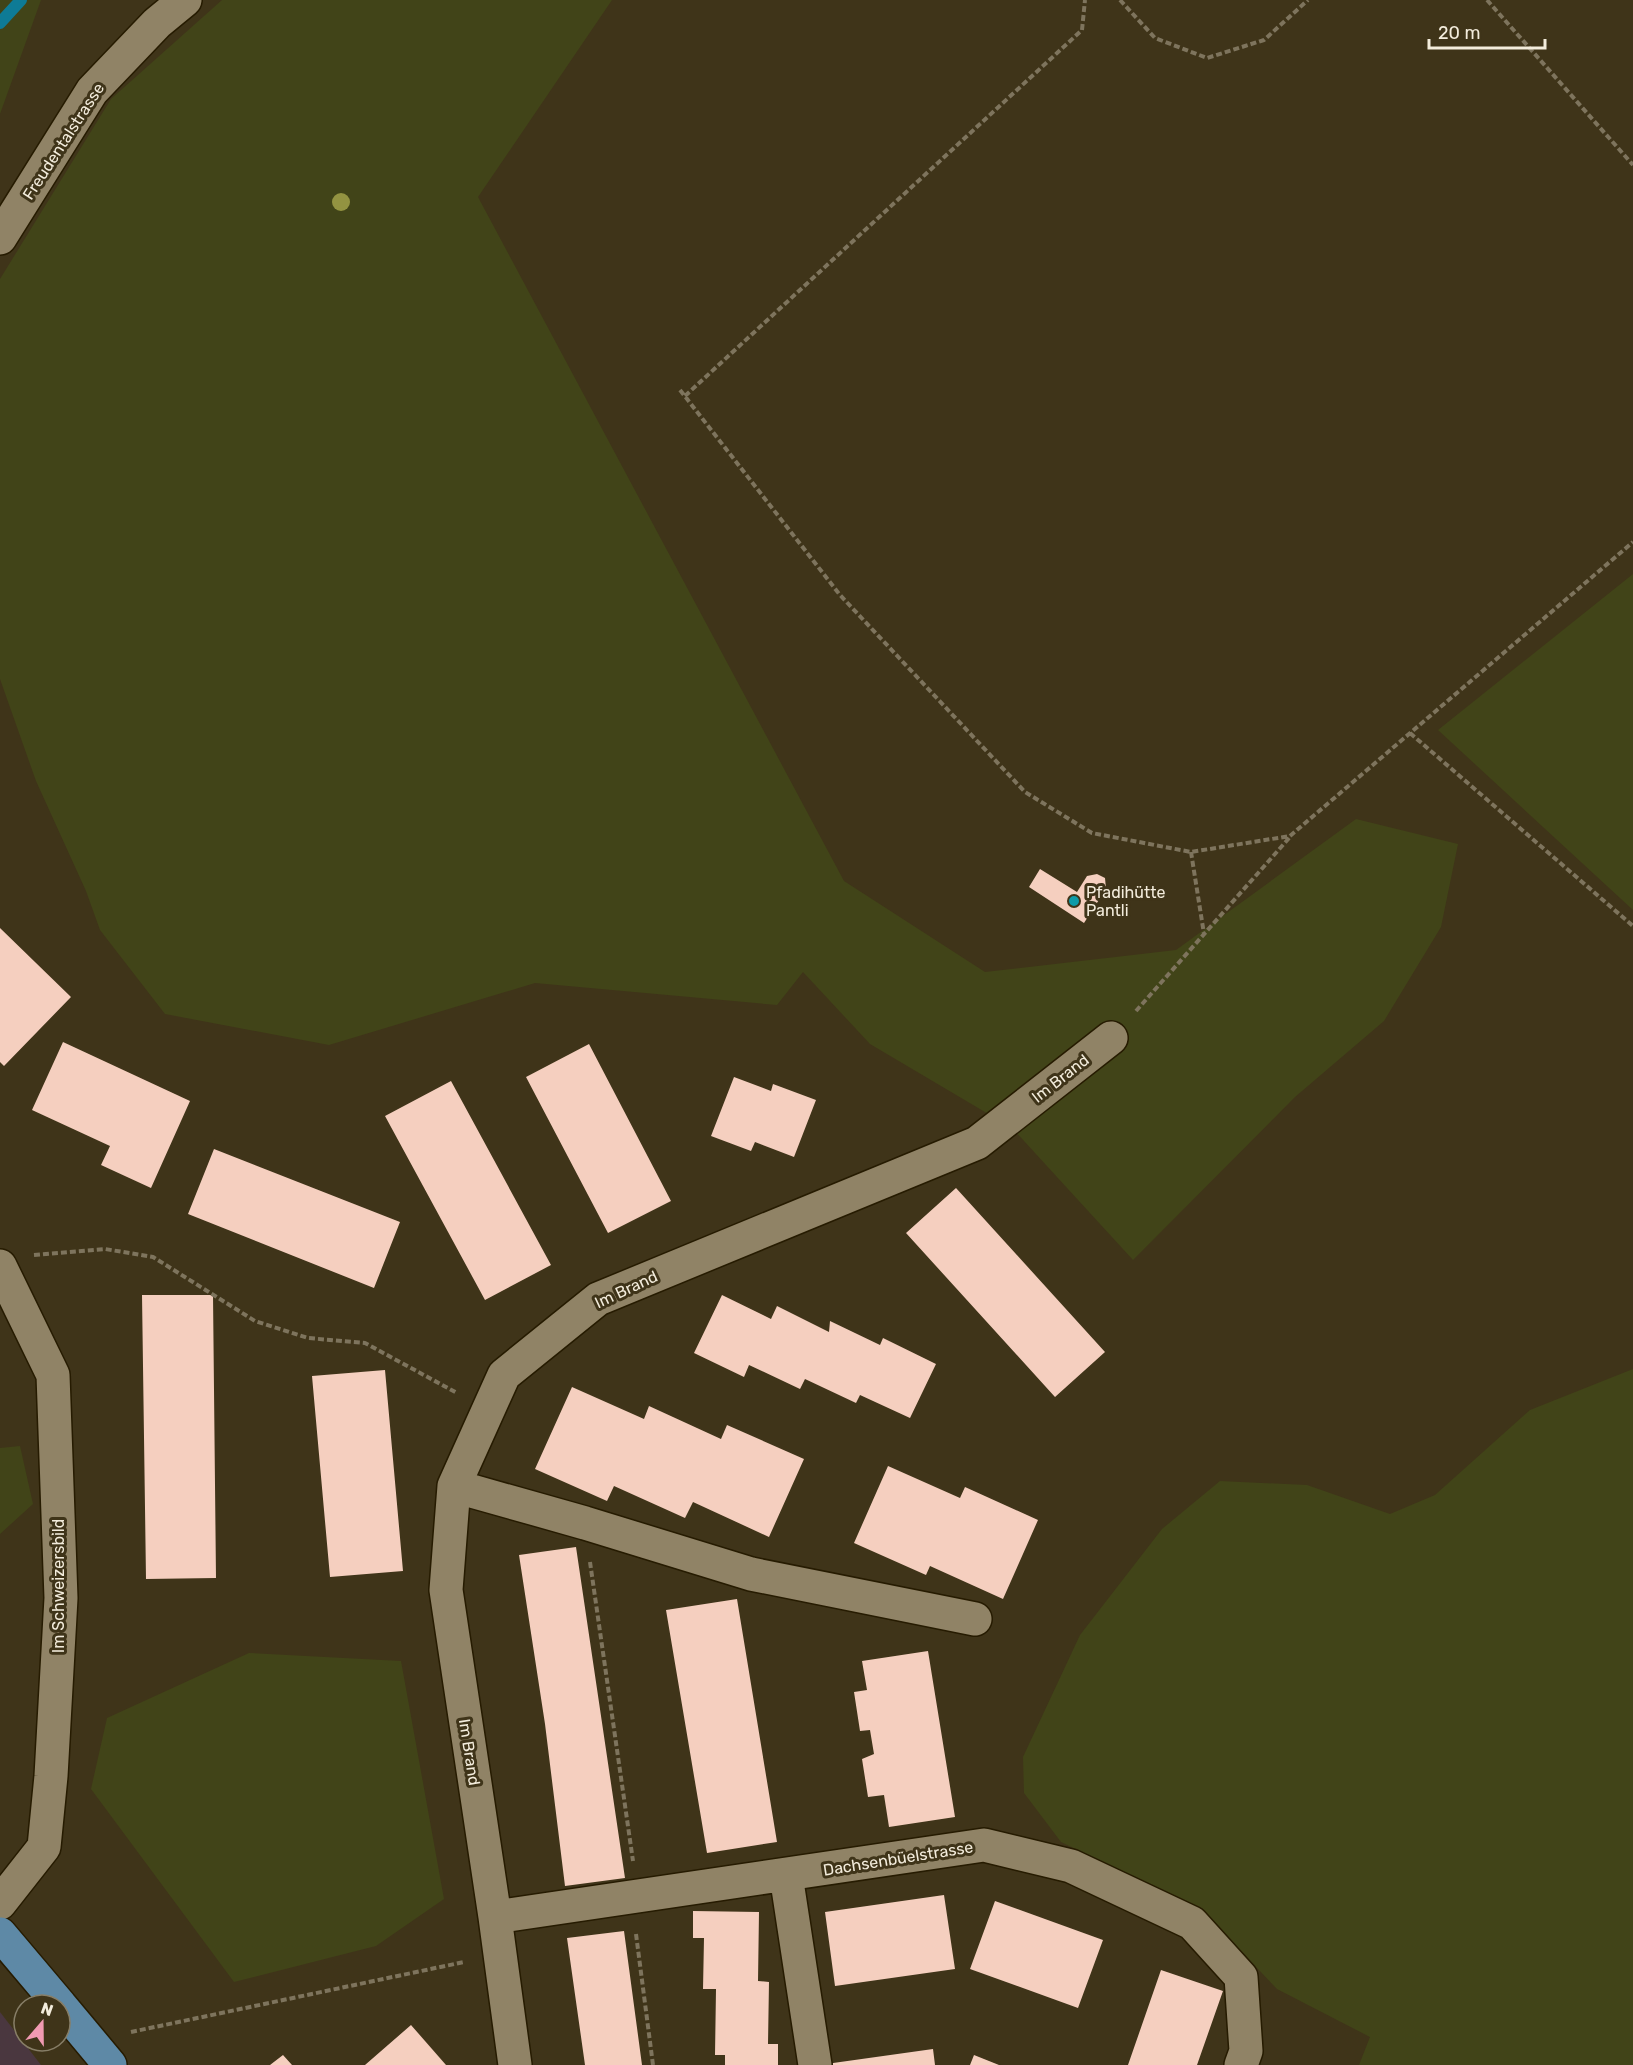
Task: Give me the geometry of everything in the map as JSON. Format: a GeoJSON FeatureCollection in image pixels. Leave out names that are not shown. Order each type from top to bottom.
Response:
{"type":"FeatureCollection","features":[{"type":"Feature","properties":{"kind":"main road"},"geometry":{"type":"LineString","coordinates":[[0,1934],[50,1993]]}},
{"type":"Feature","properties":{"kind":"main road"},"geometry":{"type":"LineString","coordinates":[[72,2019],[110,2065]]}},
{"type":"Feature","properties":{"kind":"street","name":"Freudentalstrasse"},"geometry":{"type":"LineString","coordinates":[[0,238],[92,91],[157,22],[185,0]]}},
{"type":"Feature","properties":{"kind":"street","name":"Im Brand"},"geometry":{"type":"LineString","coordinates":[[515,2065],[446,1590],[454,1486],[504,1375],[598,1299],[977,1143],[1111,1038]]}},
{"type":"Feature","properties":{"kind":"street","name":"Im Schweizersbild"},"geometry":{"type":"LineString","coordinates":[[0,1903],[44,1847],[51,1776],[61,1598],[53,1375],[12,1261]]}},
{"type":"Feature","properties":{"kind":"street"},"geometry":{"type":"LineString","coordinates":[[454,1486],[751,1574],[975,1619]]}},
{"type":"Feature","properties":{"kind":"street","name":"Dachsenbüelstrasse"},"geometry":{"type":"LineString","coordinates":[[495,1917],[984,1845],[1071,1866],[1192,1923],[1241,1977],[1246,2051],[1241,2065]]}},
{"type":"Feature","properties":{"kind":"street"},"geometry":{"type":"LineString","coordinates":[[786,1875],[815,2065]]}},
{"type":"Feature","properties":{"kind":"path"},"geometry":{"type":"LineString","coordinates":[[685,396],[1082,30],[1085,0]]}},
{"type":"Feature","properties":{"kind":"path"},"geometry":{"type":"LineString","coordinates":[[1120,0],[1155,38],[1207,58],[1264,40],[1308,0]]}},
{"type":"Feature","properties":{"kind":"path"},"geometry":{"type":"LineString","coordinates":[[1487,0],[1633,165]]}},
{"type":"Feature","properties":{"kind":"path"},"geometry":{"type":"LineString","coordinates":[[680,390],[840,595],[1025,792],[1092,833],[1191,852],[1290,836]]}},
{"type":"Feature","properties":{"kind":"path"},"geometry":{"type":"LineString","coordinates":[[1111,1038],[1290,836],[1633,542]]}},
{"type":"Feature","properties":{"kind":"path"},"geometry":{"type":"LineString","coordinates":[[1410,734],[1633,926]]}},
{"type":"Feature","properties":{"kind":"path"},"geometry":{"type":"LineString","coordinates":[[1191,852],[1204,935]]}},
{"type":"Feature","properties":{"kind":"path"},"geometry":{"type":"LineString","coordinates":[[12,1261],[105,1249],[153,1257],[255,1321],[308,1338],[364,1343],[488,1410]]}},
{"type":"Feature","properties":{"kind":"path"},"geometry":{"type":"LineString","coordinates":[[585,1523],[634,1897],[653,2065]]}},
{"type":"Feature","properties":{"kind":"path"},"geometry":{"type":"LineString","coordinates":[[89,2040],[500,1954]]}},
{"type":"Feature","properties":{"kind":"shaded area"},"geometry":{"type":"Polygon","coordinates":[[[0,2012],[12,2028],[12,2053],[32,2053],[41,2065],[0,2065],[0,2012]]]}},
{"type":"Feature","properties":{"kind":"green space"},"geometry":{"type":"Polygon","coordinates":[[[0,0],[41,0],[0,114],[0,0]]]}},
{"type":"Feature","properties":{"kind":"green space"},"geometry":{"type":"Polygon","coordinates":[[[222,0],[612,0],[478,197],[844,881],[985,972],[1176,950],[1356,819],[1458,844],[1441,927],[1384,1021],[1295,1097],[1133,1260],[1012,1128],[870,1044],[803,972],[777,1005],[535,983],[329,1045],[165,1014],[100,930],[86,891],[36,781],[0,679],[0,279],[111,99],[222,0]]]}},
{"type":"Feature","properties":{"kind":"green space"},"geometry":{"type":"Polygon","coordinates":[[[1633,574],[1633,910],[1438,730],[1633,574]]]}},
{"type":"Feature","properties":{"kind":"green space"},"geometry":{"type":"Polygon","coordinates":[[[1633,1369],[1633,2065],[1359,2065],[1370,2037],[1277,1989],[1201,1909],[1061,1842],[1024,1793],[1023,1757],[1080,1635],[1162,1529],[1220,1481],[1307,1485],[1390,1514],[1435,1495],[1530,1410],[1633,1369]]]}},
{"type":"Feature","properties":{"kind":"green space"},"geometry":{"type":"Polygon","coordinates":[[[20,1446],[33,1504],[0,1534],[0,1448],[20,1446]]]}},
{"type":"Feature","properties":{"kind":"green space"},"geometry":{"type":"Polygon","coordinates":[[[249,1653],[401,1661],[444,1899],[376,1946],[234,1982],[91,1789],[107,1718],[249,1653]]]}},
{"type":"Feature","properties":{"kind":"building","name":"Pfadihütte Pantli"},"geometry":{"type":"Polygon","coordinates":[[[1040,869],[1077,892],[1087,876],[1097,874],[1105,878],[1106,889],[1084,923],[1029,887],[1040,869]]]}},
{"type":"Feature","properties":{"kind":"building"},"geometry":{"type":"Polygon","coordinates":[[[0,928],[71,997],[4,1066],[0,1062],[0,928]]]}},
{"type":"Feature","properties":{"kind":"building"},"geometry":{"type":"Polygon","coordinates":[[[63,1042],[190,1101],[151,1188],[101,1165],[110,1146],[32,1110],[63,1042]]]}},
{"type":"Feature","properties":{"kind":"building"},"geometry":{"type":"Polygon","coordinates":[[[589,1044],[671,1201],[608,1233],[526,1077],[589,1044]]]}},
{"type":"Feature","properties":{"kind":"building"},"geometry":{"type":"Polygon","coordinates":[[[734,1077],[771,1091],[773,1084],[816,1100],[794,1157],[755,1142],[751,1151],[711,1136],[734,1077]]]}},
{"type":"Feature","properties":{"kind":"building"},"geometry":{"type":"Polygon","coordinates":[[[451,1081],[551,1265],[485,1300],[385,1116],[451,1081]]]}},
{"type":"Feature","properties":{"kind":"building"},"geometry":{"type":"Polygon","coordinates":[[[214,1149],[400,1222],[374,1288],[188,1214],[214,1149]]]}},
{"type":"Feature","properties":{"kind":"building"},"geometry":{"type":"Polygon","coordinates":[[[956,1188],[1105,1352],[1055,1397],[906,1233],[956,1188]]]}},
{"type":"Feature","properties":{"kind":"building"},"geometry":{"type":"Polygon","coordinates":[[[142,1295],[213,1295],[216,1578],[146,1579],[142,1295]]]}},
{"type":"Feature","properties":{"kind":"building"},"geometry":{"type":"Polygon","coordinates":[[[722,1295],[771,1319],[777,1306],[829,1332],[830,1321],[880,1345],[883,1338],[936,1364],[910,1418],[860,1395],[856,1403],[805,1379],[800,1389],[749,1365],[744,1377],[694,1353],[722,1295]]]}},
{"type":"Feature","properties":{"kind":"building"},"geometry":{"type":"Polygon","coordinates":[[[385,1370],[403,1571],[330,1577],[312,1376],[385,1370]]]}},
{"type":"Feature","properties":{"kind":"building"},"geometry":{"type":"Polygon","coordinates":[[[572,1387],[644,1419],[649,1406],[721,1439],[727,1425],[804,1459],[769,1537],[693,1502],[685,1518],[614,1486],[607,1501],[535,1469],[572,1387]]]}},
{"type":"Feature","properties":{"kind":"building"},"geometry":{"type":"Polygon","coordinates":[[[888,1466],[960,1498],[965,1487],[1038,1520],[1003,1599],[930,1566],[926,1575],[854,1543],[888,1466]]]}},
{"type":"Feature","properties":{"kind":"building"},"geometry":{"type":"Polygon","coordinates":[[[576,1547],[625,1878],[565,1886],[545,1724],[519,1555],[576,1547]]]}},
{"type":"Feature","properties":{"kind":"building"},"geometry":{"type":"Polygon","coordinates":[[[737,1599],[777,1842],[707,1853],[666,1610],[737,1599]]]}},
{"type":"Feature","properties":{"kind":"building"},"geometry":{"type":"Polygon","coordinates":[[[928,1651],[955,1817],[889,1827],[884,1795],[868,1797],[862,1759],[874,1754],[870,1730],[860,1731],[854,1692],[867,1690],[862,1661],[928,1651]]]}},
{"type":"Feature","properties":{"kind":"building"},"geometry":{"type":"Polygon","coordinates":[[[944,1895],[955,1969],[835,1986],[825,1912],[944,1895]]]}},
{"type":"Feature","properties":{"kind":"building"},"geometry":{"type":"Polygon","coordinates":[[[995,1901],[1103,1940],[1078,2008],[970,1969],[995,1901]]]}},
{"type":"Feature","properties":{"kind":"building"},"geometry":{"type":"Polygon","coordinates":[[[693,1911],[759,1912],[758,1981],[769,1982],[768,2044],[778,2044],[778,2065],[725,2065],[725,2055],[715,2055],[716,1989],[703,1989],[704,1938],[693,1938],[693,1911]]]}},
{"type":"Feature","properties":{"kind":"building"},"geometry":{"type":"Polygon","coordinates":[[[624,1931],[642,2065],[585,2065],[567,1938],[624,1931]]]}},
{"type":"Feature","properties":{"kind":"building"},"geometry":{"type":"Polygon","coordinates":[[[1161,1970],[1223,1991],[1197,2065],[1128,2065],[1161,1970]]]}},
{"type":"Feature","properties":{"kind":"building"},"geometry":{"type":"Polygon","coordinates":[[[411,2025],[446,2065],[365,2065],[411,2025]]]}},
{"type":"Feature","properties":{"kind":"building"},"geometry":{"type":"Polygon","coordinates":[[[933,2049],[935,2065],[826,2065],[826,2064],[933,2049]]]}},
{"type":"Feature","properties":{"kind":"building"},"geometry":{"type":"Polygon","coordinates":[[[283,2055],[292,2065],[270,2065],[283,2055]]]}},
{"type":"Feature","properties":{"kind":"building"},"geometry":{"type":"Polygon","coordinates":[[[974,2055],[999,2065],[970,2065],[974,2055]]]}},
{"type":"Feature","properties":{"kind":"waterway"},"geometry":{"type":"LineString","coordinates":[[0,23],[21,0]]}},
{"type":"Feature","properties":{"kind":"place","name":"Pfadihütte Pantli"},"geometry":{"type":"Point","coordinates":[1074,901]}}]}
